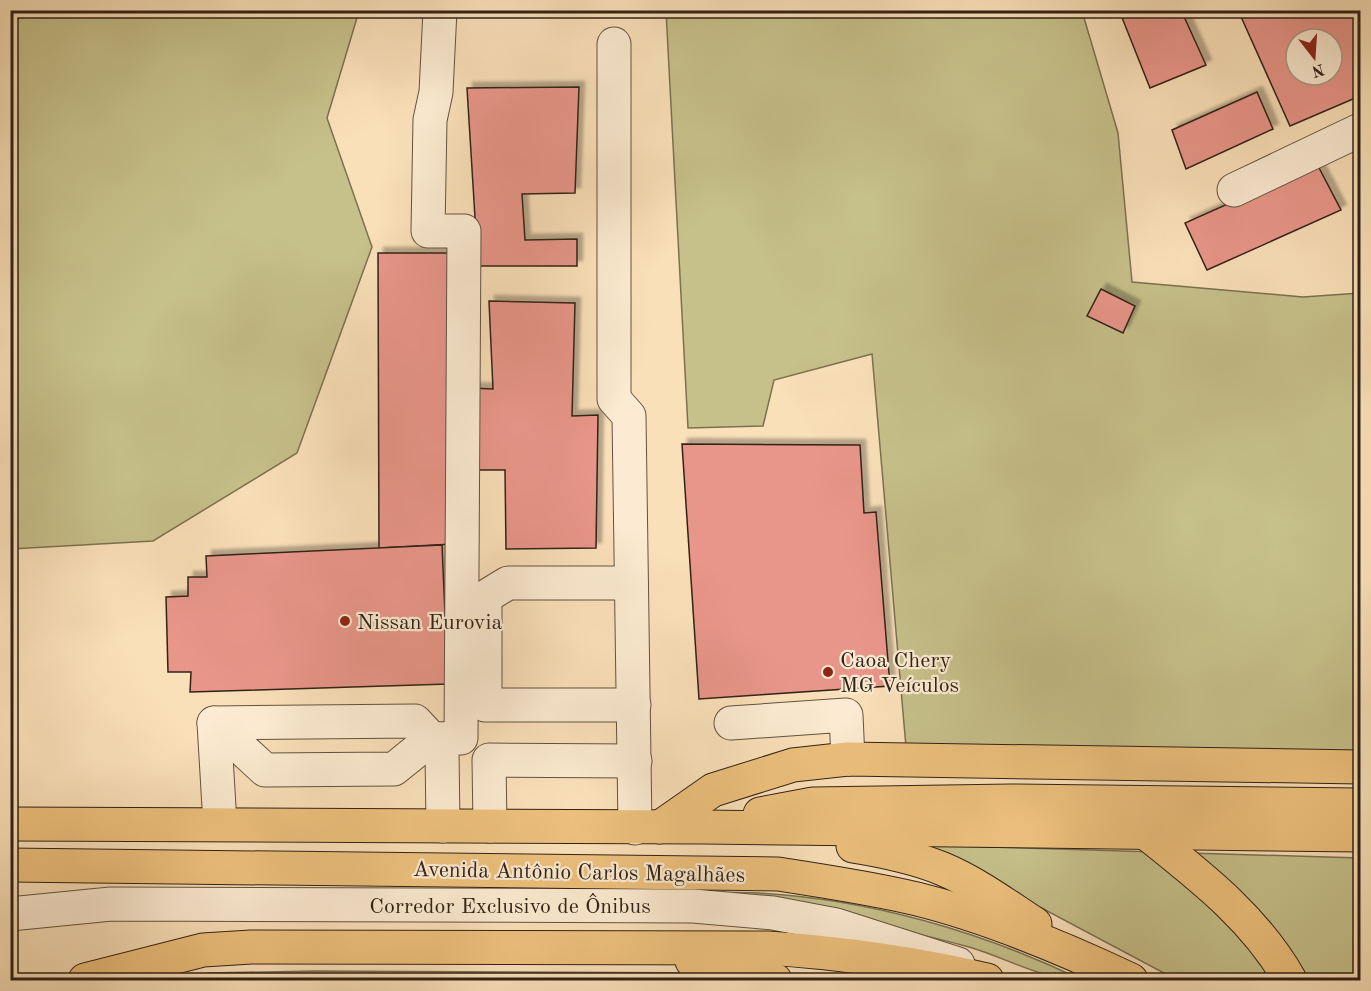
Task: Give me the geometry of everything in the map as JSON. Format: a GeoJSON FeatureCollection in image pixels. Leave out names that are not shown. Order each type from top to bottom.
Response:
{"type":"FeatureCollection","features":[{"type":"Feature","properties":{"kind":"highway"},"geometry":{"type":"LineString","coordinates":[[670,827],[713,790],[793,765],[848,759],[1360,767]]}},
{"type":"Feature","properties":{"kind":"highway"},"geometry":{"type":"LineString","coordinates":[[10,824],[670,827],[1145,818],[1360,805]]}},
{"type":"Feature","properties":{"kind":"highway"},"geometry":{"type":"LineString","coordinates":[[1145,818],[1360,835]]}},
{"type":"Feature","properties":{"kind":"highway"},"geometry":{"type":"LineString","coordinates":[[1145,818],[1247,920],[1290,981]]}},
{"type":"Feature","properties":{"kind":"highway"},"geometry":{"type":"LineString","coordinates":[[670,827],[831,842],[896,854],[944,870],[978,887],[1117,974]]}},
{"type":"Feature","properties":{"kind":"highway","name":"Avenida Antônio Carlos Magalhães"},"geometry":{"type":"LineString","coordinates":[[10,865],[778,874],[847,884],[919,900],[983,919],[1117,974]]}},
{"type":"Feature","properties":{"kind":"highway"},"geometry":{"type":"LineString","coordinates":[[86,981],[203,950],[251,947],[768,948],[839,953],[917,964],[987,981]]}},
{"type":"Feature","properties":{"kind":"highway"},"geometry":{"type":"LineString","coordinates":[[638,948],[775,981]]}},
{"type":"Feature","properties":{"kind":"lane"},"geometry":{"type":"LineString","coordinates":[[214,723],[265,770],[394,769],[431,739],[461,738],[464,231],[428,231],[430,120],[436,92],[440,10]]}},
{"type":"Feature","properties":{"kind":"lane"},"geometry":{"type":"LineString","coordinates":[[614,44],[614,399],[629,416],[634,761],[670,827]]}},
{"type":"Feature","properties":{"kind":"lane"},"geometry":{"type":"LineString","coordinates":[[1234,189],[1360,130]]}},
{"type":"Feature","properties":{"kind":"lane"},"geometry":{"type":"LineString","coordinates":[[631,583],[508,583],[485,597],[485,705],[634,705]]}},
{"type":"Feature","properties":{"kind":"lane"},"geometry":{"type":"LineString","coordinates":[[731,723],[846,715],[848,759]]}},
{"type":"Feature","properties":{"kind":"lane"},"geometry":{"type":"LineString","coordinates":[[214,723],[415,722],[442,750],[443,826]]}},
{"type":"Feature","properties":{"kind":"lane"},"geometry":{"type":"LineString","coordinates":[[214,723],[220,824]]}},
{"type":"Feature","properties":{"kind":"lane"},"geometry":{"type":"LineString","coordinates":[[490,826],[489,760],[634,761]]}},
{"type":"Feature","properties":{"kind":"lane"},"geometry":{"type":"LineString","coordinates":[[10,904],[204,867]]}},
{"type":"Feature","properties":{"kind":"lane","name":"Corredor Exclusivo de Ônibus"},"geometry":{"type":"LineString","coordinates":[[10,914],[111,904],[693,906],[773,913],[837,925],[931,954],[999,981]]}},
{"type":"Feature","properties":{"kind":"shaded area"},"geometry":{"type":"Polygon","coordinates":[[[11,10],[359,11],[327,118],[372,247],[297,453],[153,541],[11,549],[11,10]]]}},
{"type":"Feature","properties":{"kind":"shaded area"},"geometry":{"type":"Polygon","coordinates":[[[666,11],[1082,11],[1118,133],[1132,282],[1303,297],[1360,293],[1360,751],[906,747],[872,354],[774,380],[763,426],[688,428],[666,11]]]}},
{"type":"Feature","properties":{"kind":"shaded area"},"geometry":{"type":"Polygon","coordinates":[[[923,845],[1360,858],[1360,980],[1177,980],[923,845]]]}},
{"type":"Feature","properties":{"kind":"shaded area"},"geometry":{"type":"Polygon","coordinates":[[[690,893],[800,896],[883,911],[965,933],[1005,947],[1082,980],[1053,976],[969,947],[900,930],[690,893]]]}},
{"type":"Feature","properties":{"kind":"shaded area"},"geometry":{"type":"Polygon","coordinates":[[[314,971],[817,974],[861,980],[184,980],[209,973],[314,971]]]}},
{"type":"Feature","properties":{"kind":"building"},"geometry":{"type":"Polygon","coordinates":[[[1119,10],[1181,10],[1206,65],[1150,88],[1119,10]]]}},
{"type":"Feature","properties":{"kind":"building"},"geometry":{"type":"Polygon","coordinates":[[[1238,10],[1360,10],[1360,96],[1290,126],[1238,10]]]}},
{"type":"Feature","properties":{"kind":"building"},"geometry":{"type":"Polygon","coordinates":[[[579,87],[575,193],[522,194],[525,240],[577,239],[577,266],[478,266],[467,88],[579,87]]]}},
{"type":"Feature","properties":{"kind":"building"},"geometry":{"type":"Polygon","coordinates":[[[1257,92],[1273,129],[1186,169],[1172,130],[1257,92]]]}},
{"type":"Feature","properties":{"kind":"building"},"geometry":{"type":"Polygon","coordinates":[[[1317,164],[1341,210],[1207,270],[1185,223],[1317,164]]]}},
{"type":"Feature","properties":{"kind":"building"},"geometry":{"type":"Polygon","coordinates":[[[378,253],[448,253],[453,544],[379,548],[378,253]]]}},
{"type":"Feature","properties":{"kind":"building"},"geometry":{"type":"Polygon","coordinates":[[[1101,289],[1135,306],[1123,333],[1087,316],[1101,289]]]}},
{"type":"Feature","properties":{"kind":"building"},"geometry":{"type":"Polygon","coordinates":[[[489,301],[575,303],[572,416],[598,415],[596,548],[506,549],[505,470],[472,470],[470,388],[493,389],[489,301]]]}},
{"type":"Feature","properties":{"kind":"building"},"geometry":{"type":"Polygon","coordinates":[[[682,444],[860,445],[864,513],[876,512],[890,686],[699,699],[682,444]]]}},
{"type":"Feature","properties":{"kind":"building"},"geometry":{"type":"Polygon","coordinates":[[[442,545],[448,684],[190,692],[191,672],[168,672],[166,597],[188,596],[188,577],[207,577],[206,556],[442,545]]]}},
{"type":"Feature","properties":{"kind":"place","name":"Nissan Eurovia"},"geometry":{"type":"Point","coordinates":[345,621]}},
{"type":"Feature","properties":{"kind":"place","name":"Caoa Chery MG Veículos"},"geometry":{"type":"Point","coordinates":[828,672]}}]}
